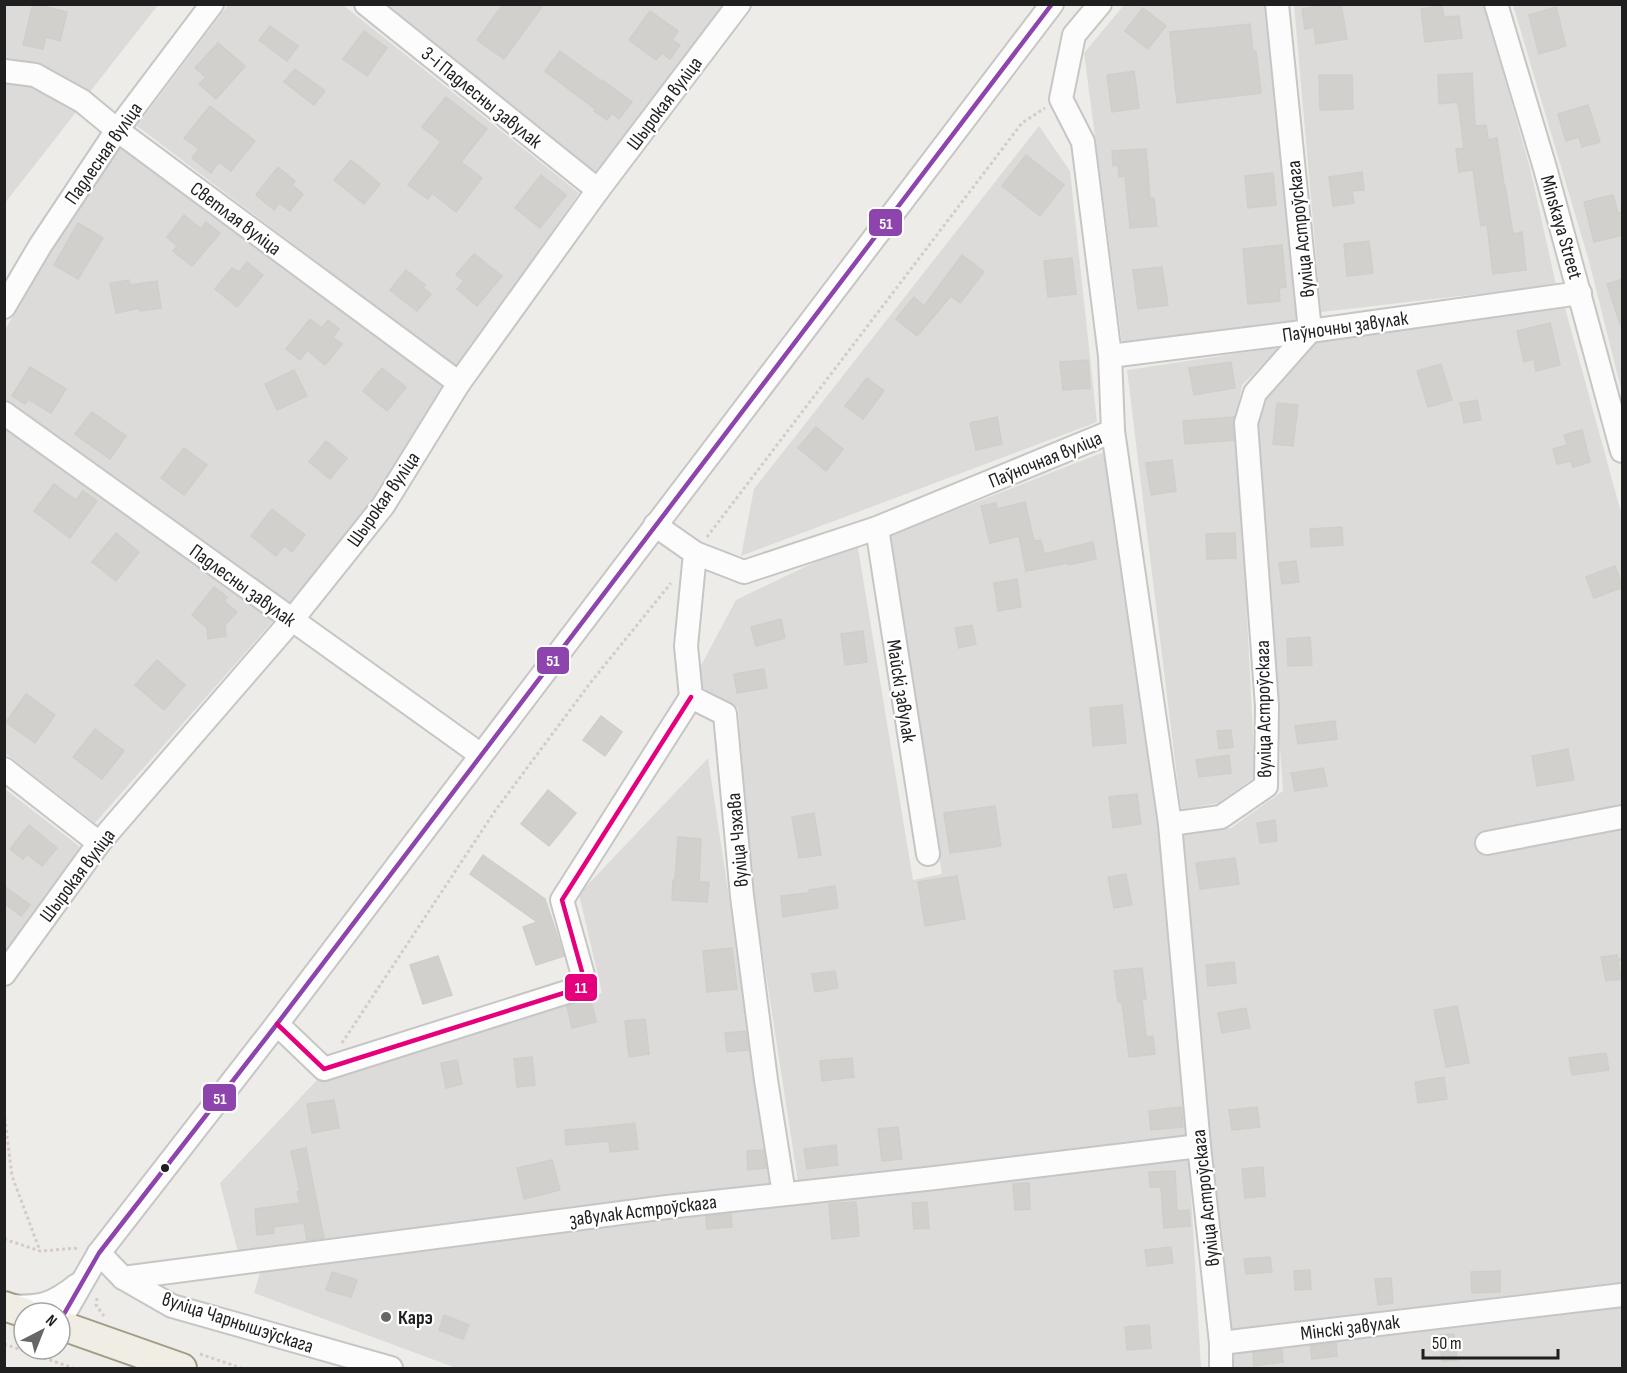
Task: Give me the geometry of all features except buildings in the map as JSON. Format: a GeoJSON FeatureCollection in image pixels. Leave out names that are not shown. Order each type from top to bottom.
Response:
{"type":"FeatureCollection","features":[{"type":"Feature","properties":{"kind":"main road"},"geometry":{"type":"LineString","coordinates":[[72,1325],[108,1332],[189,1361]]}},
{"type":"Feature","properties":{"kind":"main road"},"geometry":{"type":"LineString","coordinates":[[72,1349],[124,1368]]}},
{"type":"Feature","properties":{"kind":"street","name":"Падлесная вуліца"},"geometry":{"type":"LineString","coordinates":[[4,308],[40,246],[117,130],[212,4]]}},
{"type":"Feature","properties":{"kind":"street","name":"3-і Падлесны завулак"},"geometry":{"type":"LineString","coordinates":[[366,4],[598,190]]}},
{"type":"Feature","properties":{"kind":"street","name":"Шырокая вуліца"},"geometry":{"type":"LineString","coordinates":[[4,974],[99,843],[292,620],[383,506],[459,383],[598,190],[738,4]]}},
{"type":"Feature","properties":{"kind":"street"},"geometry":{"type":"LineString","coordinates":[[108,1332],[91,1332],[82,1319],[80,1303],[90,1287],[99,1253],[277,1024],[1052,4]]}},
{"type":"Feature","properties":{"kind":"street","name":"Паўночная вуліца"},"geometry":{"type":"LineString","coordinates":[[695,553],[744,572],[876,528],[1113,431],[1110,356],[1083,142],[1061,99],[1074,35],[1100,4]]}},
{"type":"Feature","properties":{"kind":"street","name":"вуліца Астроўскага"},"geometry":{"type":"LineString","coordinates":[[1221,1368],[1221,1343],[1199,1146],[1170,824],[1221,817],[1266,786],[1267,706],[1246,423],[1255,393],[1310,331],[1277,4]]}},
{"type":"Feature","properties":{"kind":"street","name":"Minskaya Street"},"geometry":{"type":"LineString","coordinates":[[1496,4],[1545,168],[1623,451]]}},
{"type":"Feature","properties":{"kind":"street","name":"Светлая вуліца"},"geometry":{"type":"LineString","coordinates":[[4,71],[34,75],[82,101],[117,130],[459,383]]}},
{"type":"Feature","properties":{"kind":"street","name":"Паўночны завулак"},"geometry":{"type":"LineString","coordinates":[[1110,356],[1580,293]]}},
{"type":"Feature","properties":{"kind":"street","name":"Падлесны завулак"},"geometry":{"type":"LineString","coordinates":[[4,413],[482,755]]}},
{"type":"Feature","properties":{"kind":"street"},"geometry":{"type":"LineString","coordinates":[[1113,431],[1170,824]]}},
{"type":"Feature","properties":{"kind":"street"},"geometry":{"type":"LineString","coordinates":[[277,1024],[324,1069],[586,986],[562,900],[691,697],[686,646],[695,553],[655,525]]}},
{"type":"Feature","properties":{"kind":"street","name":"Майскі завулак"},"geometry":{"type":"LineString","coordinates":[[876,528],[928,854]]}},
{"type":"Feature","properties":{"kind":"street","name":"вуліца Чэхава"},"geometry":{"type":"LineString","coordinates":[[691,697],[725,714],[742,896],[766,1080],[784,1194]]}},
{"type":"Feature","properties":{"kind":"street"},"geometry":{"type":"LineString","coordinates":[[4,769],[99,843]]}},
{"type":"Feature","properties":{"kind":"street"},"geometry":{"type":"LineString","coordinates":[[1487,843],[1623,817]]}},
{"type":"Feature","properties":{"kind":"street","name":"завулак Астроўскага"},"geometry":{"type":"LineString","coordinates":[[123,1278],[644,1210],[1199,1146]]}},
{"type":"Feature","properties":{"kind":"street"},"geometry":{"type":"LineString","coordinates":[[99,1253],[123,1278]]}},
{"type":"Feature","properties":{"kind":"street","name":"вуліца Чарнышэўскага"},"geometry":{"type":"LineString","coordinates":[[123,1278],[172,1306],[391,1368]]}},
{"type":"Feature","properties":{"kind":"street"},"geometry":{"type":"LineString","coordinates":[[4,1306],[36,1306],[90,1287]]}},
{"type":"Feature","properties":{"kind":"street"},"geometry":{"type":"LineString","coordinates":[[72,1309],[90,1287]]}},
{"type":"Feature","properties":{"kind":"street","name":"Мінскі завулак"},"geometry":{"type":"LineString","coordinates":[[1221,1343],[1623,1295]]}},
{"type":"Feature","properties":{"kind":"path"},"geometry":{"type":"LineString","coordinates":[[1618,960],[1623,959]]}},
{"type":"Feature","properties":{"kind":"path"},"geometry":{"type":"LineString","coordinates":[[4,1112],[12,1176],[40,1251]]}},
{"type":"Feature","properties":{"kind":"path"},"geometry":{"type":"LineString","coordinates":[[4,1239],[40,1251],[88,1247],[99,1253]]}},
{"type":"Feature","properties":{"kind":"path"},"geometry":{"type":"LineString","coordinates":[[90,1287],[108,1332]]}},
{"type":"Feature","properties":{"kind":"path"},"geometry":{"type":"LineString","coordinates":[[4,1344],[73,1368]]}},
{"type":"Feature","properties":{"kind":"path"},"geometry":{"type":"LineString","coordinates":[[189,1361],[241,1368]]}},
{"type":"Feature","properties":{"kind":"shaded area"},"geometry":{"type":"Polygon","coordinates":[[[5,5],[158,5],[89,93],[37,63],[5,59],[5,5]]]}},
{"type":"Feature","properties":{"kind":"shaded area"},"geometry":{"type":"Polygon","coordinates":[[[228,5],[343,5],[579,193],[457,368],[137,126],[228,5]]]}},
{"type":"Feature","properties":{"kind":"shaded area"},"geometry":{"type":"Polygon","coordinates":[[[385,5],[724,5],[596,172],[385,5]]]}},
{"type":"Feature","properties":{"kind":"shaded area"},"geometry":{"type":"Polygon","coordinates":[[[1124,5],[1268,5],[1302,320],[1122,343],[1084,53],[1124,5]]]}},
{"type":"Feature","properties":{"kind":"shaded area"},"geometry":{"type":"Polygon","coordinates":[[[1294,5],[1484,5],[1530,168],[1556,285],[1321,312],[1294,5]]]}},
{"type":"Feature","properties":{"kind":"shaded area"},"geometry":{"type":"Polygon","coordinates":[[[1513,5],[1622,5],[1622,393],[1589,261],[1513,5]]]}},
{"type":"Feature","properties":{"kind":"shaded area"},"geometry":{"type":"Polygon","coordinates":[[[5,82],[29,85],[77,111],[5,203],[5,82]]]}},
{"type":"Feature","properties":{"kind":"shaded area"},"geometry":{"type":"Polygon","coordinates":[[[1039,126],[1070,171],[1097,422],[741,556],[754,489],[1039,126]]]}},
{"type":"Feature","properties":{"kind":"shaded area"},"geometry":{"type":"Polygon","coordinates":[[[123,144],[442,386],[371,501],[290,604],[5,402],[5,330],[52,247],[123,144]]]}},
{"type":"Feature","properties":{"kind":"shaded area"},"geometry":{"type":"Polygon","coordinates":[[[1565,308],[1622,516],[1622,1286],[1224,1334],[1182,834],[1231,828],[1283,791],[1258,422],[1268,397],[1320,339],[1565,308]]]}},
{"type":"Feature","properties":{"kind":"shaded area"},"geometry":{"type":"Polygon","coordinates":[[[1281,347],[1242,385],[1237,413],[1255,777],[1218,803],[1181,810],[1127,370],[1281,347]]]}},
{"type":"Feature","properties":{"kind":"shaded area"},"geometry":{"type":"Polygon","coordinates":[[[4,427],[274,620],[95,823],[5,753],[4,427]]]}},
{"type":"Feature","properties":{"kind":"shaded area"},"geometry":{"type":"Polygon","coordinates":[[[1109,450],[1154,791],[1189,1138],[798,1182],[753,890],[738,708],[700,686],[696,675],[736,600],[857,542],[913,880],[942,874],[887,537],[1109,450]]]}},
{"type":"Feature","properties":{"kind":"shaded area"},"geometry":{"type":"Polygon","coordinates":[[[708,758],[772,1183],[488,1218],[239,1256],[220,1183],[318,1079],[602,993],[579,894],[708,758]]]}},
{"type":"Feature","properties":{"kind":"shaded area"},"geometry":{"type":"Polygon","coordinates":[[[5,789],[80,847],[5,955],[5,789]]]}},
{"type":"Feature","properties":{"kind":"shaded area"},"geometry":{"type":"Polygon","coordinates":[[[1189,1159],[1201,1368],[456,1368],[254,1293],[262,1266],[492,1231],[1189,1159]]]}},
{"type":"Feature","properties":{"kind":"shaded area"},"geometry":{"type":"Polygon","coordinates":[[[1622,1307],[1622,1368],[1226,1368],[1225,1351],[1622,1307]]]}},
{"type":"Feature","properties":{"kind":"transit line","name":"51"},"geometry":{"type":"LineString","coordinates":[[71,1301],[99,1253],[277,1024],[1052,4]]}},
{"type":"Feature","properties":{"kind":"transit line","name":"11"},"geometry":{"type":"LineString","coordinates":[[277,1024],[324,1069],[586,986],[562,900],[691,697]]}},
{"type":"Feature","properties":{"kind":"place","name":"Карэ"},"geometry":{"type":"Point","coordinates":[386,1317]}}]}
